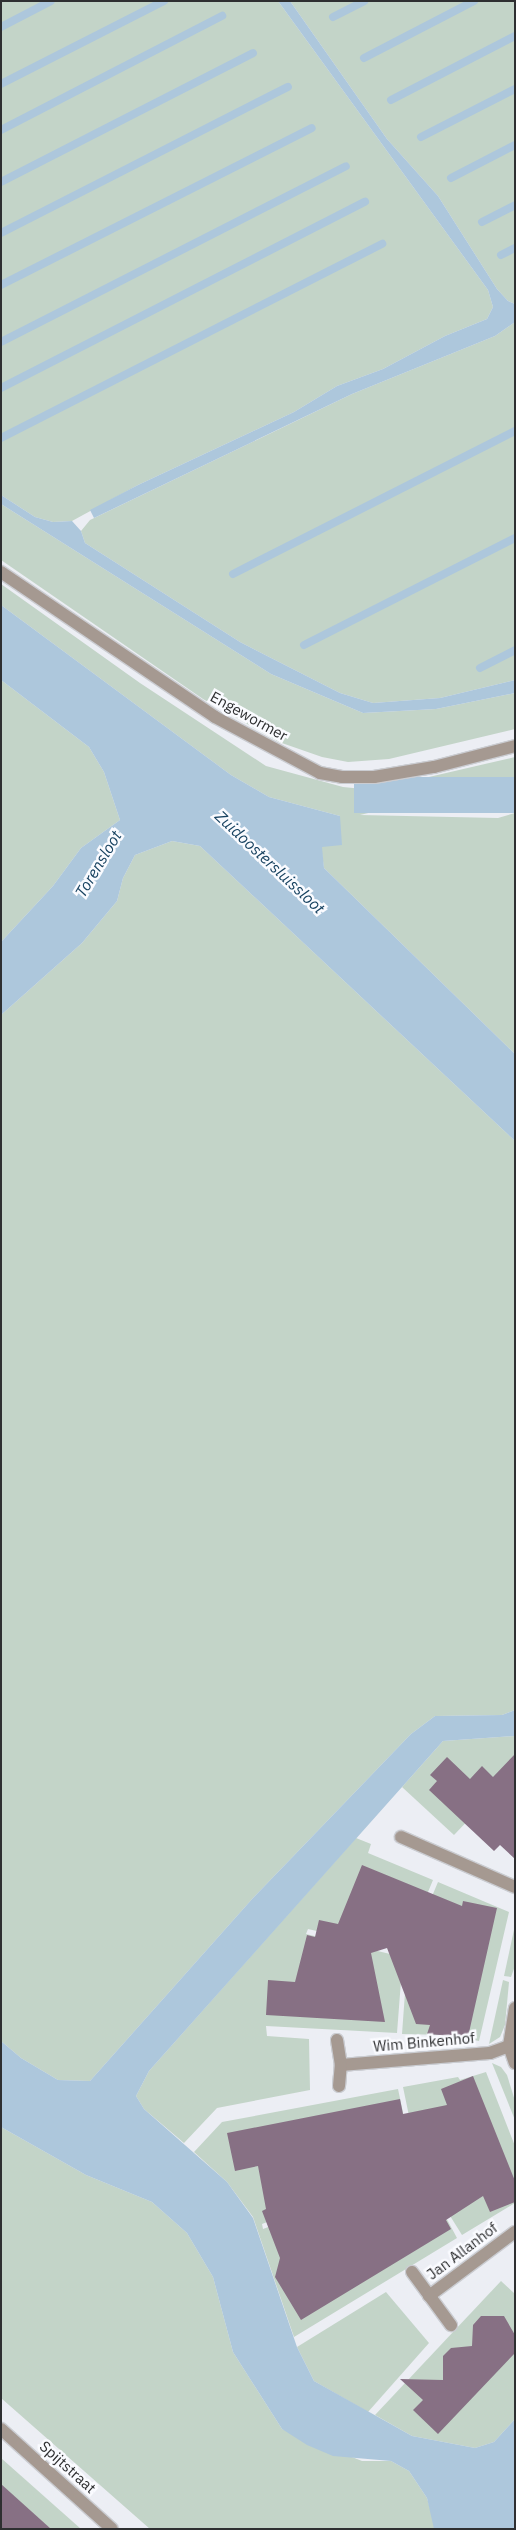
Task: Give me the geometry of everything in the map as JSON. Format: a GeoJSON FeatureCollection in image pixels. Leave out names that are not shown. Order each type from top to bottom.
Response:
{"type":"FeatureCollection","features":[{"type":"Feature","properties":{"kind":"street","name":"Engewormer"},"geometry":{"type":"LineString","coordinates":[[1,572],[215,718],[320,773],[342,777],[374,777],[434,767],[515,746]]}},
{"type":"Feature","properties":{"kind":"street"},"geometry":{"type":"LineString","coordinates":[[401,1837],[515,1887]]}},
{"type":"Feature","properties":{"kind":"street"},"geometry":{"type":"LineString","coordinates":[[515,2008],[509,2046],[515,2063]]}},
{"type":"Feature","properties":{"kind":"street"},"geometry":{"type":"LineString","coordinates":[[336,2040],[341,2066],[340,2086]]}},
{"type":"Feature","properties":{"kind":"street","name":"Wim Binkenhof"},"geometry":{"type":"LineString","coordinates":[[341,2066],[490,2052],[509,2046]]}},
{"type":"Feature","properties":{"kind":"street","name":"Jan Allanhof"},"geometry":{"type":"LineString","coordinates":[[429,2296],[515,2232]]}},
{"type":"Feature","properties":{"kind":"street","name":"Jan Allanhof"},"geometry":{"type":"LineString","coordinates":[[412,2272],[451,2325]]}},
{"type":"Feature","properties":{"kind":"street","name":"Spijtstraat"},"geometry":{"type":"LineString","coordinates":[[1,2429],[112,2529]]}},
{"type":"Feature","properties":{"kind":"green space"},"geometry":{"type":"Polygon","coordinates":[[[1,1],[278,1],[488,290],[493,307],[487,319],[445,336],[383,369],[337,386],[294,412],[138,485],[72,521],[53,522],[35,517],[1,495],[1,1]]]}},
{"type":"Feature","properties":{"kind":"green space"},"geometry":{"type":"Polygon","coordinates":[[[290,1],[515,1],[515,304],[508,301],[497,289],[438,196],[387,139],[290,1]]]}},
{"type":"Feature","properties":{"kind":"green space"},"geometry":{"type":"Polygon","coordinates":[[[515,322],[515,680],[440,698],[373,703],[340,693],[240,642],[85,543],[81,531],[90,520],[352,394],[495,336],[515,322]]]}},
{"type":"Feature","properties":{"kind":"green space"},"geometry":{"type":"Polygon","coordinates":[[[1,504],[271,674],[363,713],[436,709],[515,693],[515,729],[389,759],[348,762],[322,757],[279,742],[203,699],[1,560],[1,504]]]}},
{"type":"Feature","properties":{"kind":"green space"},"geometry":{"type":"Polygon","coordinates":[[[1,584],[140,683],[266,766],[343,787],[373,790],[515,757],[515,777],[360,815],[498,818],[515,813],[515,1054],[324,868],[321,847],[340,816],[269,797],[231,775],[1,605],[1,584]]]}},
{"type":"Feature","properties":{"kind":"green space"},"geometry":{"type":"Polygon","coordinates":[[[1,680],[89,747],[104,772],[120,820],[81,848],[53,886],[1,942],[1,680]]]}},
{"type":"Feature","properties":{"kind":"green space"},"geometry":{"type":"Polygon","coordinates":[[[172,841],[200,846],[515,1141],[515,1710],[502,1715],[435,1716],[411,1734],[253,1898],[90,2081],[58,2080],[21,2058],[1,2041],[1,1015],[82,943],[117,901],[123,878],[135,855],[172,841]]]}},
{"type":"Feature","properties":{"kind":"green space"},"geometry":{"type":"Polygon","coordinates":[[[515,1736],[515,1771],[454,1835],[402,1787],[443,1741],[515,1736]]]}},
{"type":"Feature","properties":{"kind":"green space"},"geometry":{"type":"Polygon","coordinates":[[[356,1838],[371,1844],[368,1853],[433,1880],[413,1928],[408,1952],[308,1929],[306,1934],[407,1958],[401,1981],[397,2033],[266,2026],[267,2036],[309,2039],[310,2090],[217,2108],[184,2143],[144,2109],[136,2096],[149,2071],[356,1838]]]}},
{"type":"Feature","properties":{"kind":"green space"},"geometry":{"type":"Polygon","coordinates":[[[438,1882],[509,1912],[479,2041],[448,2035],[402,2034],[406,1979],[414,1939],[438,1882]]]}},
{"type":"Feature","properties":{"kind":"green space"},"geometry":{"type":"Polygon","coordinates":[[[515,1925],[515,1966],[511,1977],[504,1976],[515,1925]]]}},
{"type":"Feature","properties":{"kind":"green space"},"geometry":{"type":"Polygon","coordinates":[[[503,1980],[509,1982],[505,2025],[500,2037],[489,2044],[503,1980]]]}},
{"type":"Feature","properties":{"kind":"green space"},"geometry":{"type":"Polygon","coordinates":[[[492,2063],[501,2067],[507,2075],[515,2101],[515,2120],[492,2063]]]}},
{"type":"Feature","properties":{"kind":"green space"},"geometry":{"type":"Polygon","coordinates":[[[486,2072],[515,2146],[515,2203],[462,2235],[432,2187],[414,2140],[403,2087],[458,2077],[460,2080],[486,2072]]]}},
{"type":"Feature","properties":{"kind":"green space"},"geometry":{"type":"Polygon","coordinates":[[[398,2089],[409,2141],[418,2164],[262,2224],[263,2229],[420,2169],[457,2238],[294,2337],[253,2217],[227,2182],[194,2152],[222,2122],[398,2089]]]}},
{"type":"Feature","properties":{"kind":"green space"},"geometry":{"type":"Polygon","coordinates":[[[1,2127],[86,2175],[152,2202],[187,2233],[213,2277],[233,2352],[282,2429],[362,2461],[391,2461],[409,2471],[427,2498],[436,2529],[150,2529],[1,2398],[1,2127]]]}},
{"type":"Feature","properties":{"kind":"green space"},"geometry":{"type":"Polygon","coordinates":[[[501,2281],[515,2294],[515,2419],[494,2442],[475,2448],[412,2436],[375,2415],[501,2281]]]}},
{"type":"Feature","properties":{"kind":"green space"},"geometry":{"type":"Polygon","coordinates":[[[386,2292],[429,2343],[368,2412],[314,2381],[297,2347],[386,2292]]]}},
{"type":"Feature","properties":{"kind":"green space"},"geometry":{"type":"Polygon","coordinates":[[[1,2458],[81,2529],[1,2529],[1,2458]]]}},
{"type":"Feature","properties":{"kind":"water"},"geometry":{"type":"Polygon","coordinates":[[[278,1],[290,1],[387,139],[438,196],[497,289],[508,301],[515,304],[515,322],[495,336],[352,394],[94,518],[90,510],[138,485],[294,412],[337,386],[383,369],[445,336],[487,319],[493,307],[488,290],[278,1]]]}},
{"type":"Feature","properties":{"kind":"water"},"geometry":{"type":"Polygon","coordinates":[[[1,495],[35,517],[53,522],[72,521],[81,531],[85,543],[240,642],[340,693],[373,703],[440,698],[515,680],[515,693],[436,709],[363,713],[271,674],[1,504],[1,495]]]}},
{"type":"Feature","properties":{"kind":"water"},"geometry":{"type":"Polygon","coordinates":[[[1,605],[231,775],[269,797],[340,816],[342,845],[322,847],[324,868],[515,1054],[515,1141],[200,846],[172,841],[135,855],[123,878],[117,901],[82,943],[1,1015],[1,942],[53,886],[81,848],[120,820],[104,772],[89,747],[1,680],[1,605]]]}},
{"type":"Feature","properties":{"kind":"water"},"geometry":{"type":"Polygon","coordinates":[[[354,777],[515,777],[515,813],[354,813],[354,777]]]}},
{"type":"Feature","properties":{"kind":"water"},"geometry":{"type":"Polygon","coordinates":[[[515,1710],[515,1736],[443,1741],[149,2071],[136,2096],[144,2109],[227,2182],[253,2218],[297,2347],[314,2381],[412,2436],[475,2448],[494,2442],[515,2419],[515,2529],[434,2529],[427,2498],[409,2471],[391,2461],[333,2456],[307,2445],[282,2429],[233,2352],[213,2277],[187,2233],[152,2202],[86,2175],[1,2127],[1,2041],[21,2058],[58,2080],[90,2081],[253,1898],[411,1734],[435,1716],[502,1715],[515,1710]]]}},
{"type":"Feature","properties":{"kind":"building"},"geometry":{"type":"Polygon","coordinates":[[[515,1754],[515,1859],[500,1845],[494,1851],[429,1790],[437,1781],[430,1775],[447,1757],[470,1779],[482,1766],[493,1777],[515,1754]]]}},
{"type":"Feature","properties":{"kind":"building"},"geometry":{"type":"Polygon","coordinates":[[[362,1865],[462,1906],[463,1901],[497,1908],[468,2037],[427,2034],[430,2025],[416,2024],[387,1948],[371,1953],[385,2022],[266,2015],[268,1980],[295,1982],[307,1935],[315,1937],[319,1920],[338,1924],[362,1865]]]}},
{"type":"Feature","properties":{"kind":"building"},"geometry":{"type":"Polygon","coordinates":[[[473,2076],[515,2181],[515,2202],[490,2212],[483,2196],[446,2220],[451,2229],[301,2320],[275,2277],[280,2258],[262,2211],[266,2209],[258,2166],[235,2171],[227,2133],[400,2099],[403,2114],[447,2105],[441,2089],[473,2076]]]}},
{"type":"Feature","properties":{"kind":"building"},"geometry":{"type":"Polygon","coordinates":[[[481,2316],[504,2316],[515,2335],[515,2353],[438,2434],[413,2410],[423,2400],[400,2379],[443,2380],[443,2356],[451,2348],[472,2346],[473,2325],[481,2316]]]}},
{"type":"Feature","properties":{"kind":"building"},"geometry":{"type":"Polygon","coordinates":[[[1,2484],[51,2529],[1,2529],[1,2484]]]}},
{"type":"Feature","properties":{"kind":"waterway"},"geometry":{"type":"LineString","coordinates":[[1,27],[51,1]]}},
{"type":"Feature","properties":{"kind":"waterway"},"geometry":{"type":"LineString","coordinates":[[1,84],[164,1]]}},
{"type":"Feature","properties":{"kind":"waterway"},"geometry":{"type":"LineString","coordinates":[[333,17],[364,1]]}},
{"type":"Feature","properties":{"kind":"waterway"},"geometry":{"type":"LineString","coordinates":[[364,58],[474,1]]}},
{"type":"Feature","properties":{"kind":"waterway"},"geometry":{"type":"LineString","coordinates":[[1,130],[222,16]]}},
{"type":"Feature","properties":{"kind":"waterway"},"geometry":{"type":"LineString","coordinates":[[391,100],[515,36]]}},
{"type":"Feature","properties":{"kind":"waterway"},"geometry":{"type":"LineString","coordinates":[[1,182],[253,53]]}},
{"type":"Feature","properties":{"kind":"waterway"},"geometry":{"type":"LineString","coordinates":[[1,233],[288,87]]}},
{"type":"Feature","properties":{"kind":"waterway"},"geometry":{"type":"LineString","coordinates":[[421,137],[515,89]]}},
{"type":"Feature","properties":{"kind":"waterway"},"geometry":{"type":"LineString","coordinates":[[1,285],[312,128]]}},
{"type":"Feature","properties":{"kind":"waterway"},"geometry":{"type":"LineString","coordinates":[[451,178],[515,145]]}},
{"type":"Feature","properties":{"kind":"waterway"},"geometry":{"type":"LineString","coordinates":[[1,342],[346,166]]}},
{"type":"Feature","properties":{"kind":"waterway"},"geometry":{"type":"LineString","coordinates":[[1,388],[365,202]]}},
{"type":"Feature","properties":{"kind":"waterway"},"geometry":{"type":"LineString","coordinates":[[482,222],[515,205]]}},
{"type":"Feature","properties":{"kind":"waterway"},"geometry":{"type":"LineString","coordinates":[[1,438],[382,244]]}},
{"type":"Feature","properties":{"kind":"waterway"},"geometry":{"type":"LineString","coordinates":[[501,255],[515,248]]}},
{"type":"Feature","properties":{"kind":"waterway"},"geometry":{"type":"LineString","coordinates":[[233,574],[515,431]]}},
{"type":"Feature","properties":{"kind":"waterway"},"geometry":{"type":"LineString","coordinates":[[304,645],[515,538]]}},
{"type":"Feature","properties":{"kind":"waterway"},"geometry":{"type":"LineString","coordinates":[[480,668],[515,650]]}},
{"type":"Feature","properties":{"kind":"water label","name":"Zuidoostersluissloot"},"geometry":{"type":"Point","coordinates":[270,862]}},
{"type":"Feature","properties":{"kind":"water label","name":"Torensloot"},"geometry":{"type":"Point","coordinates":[98,864]}}]}
